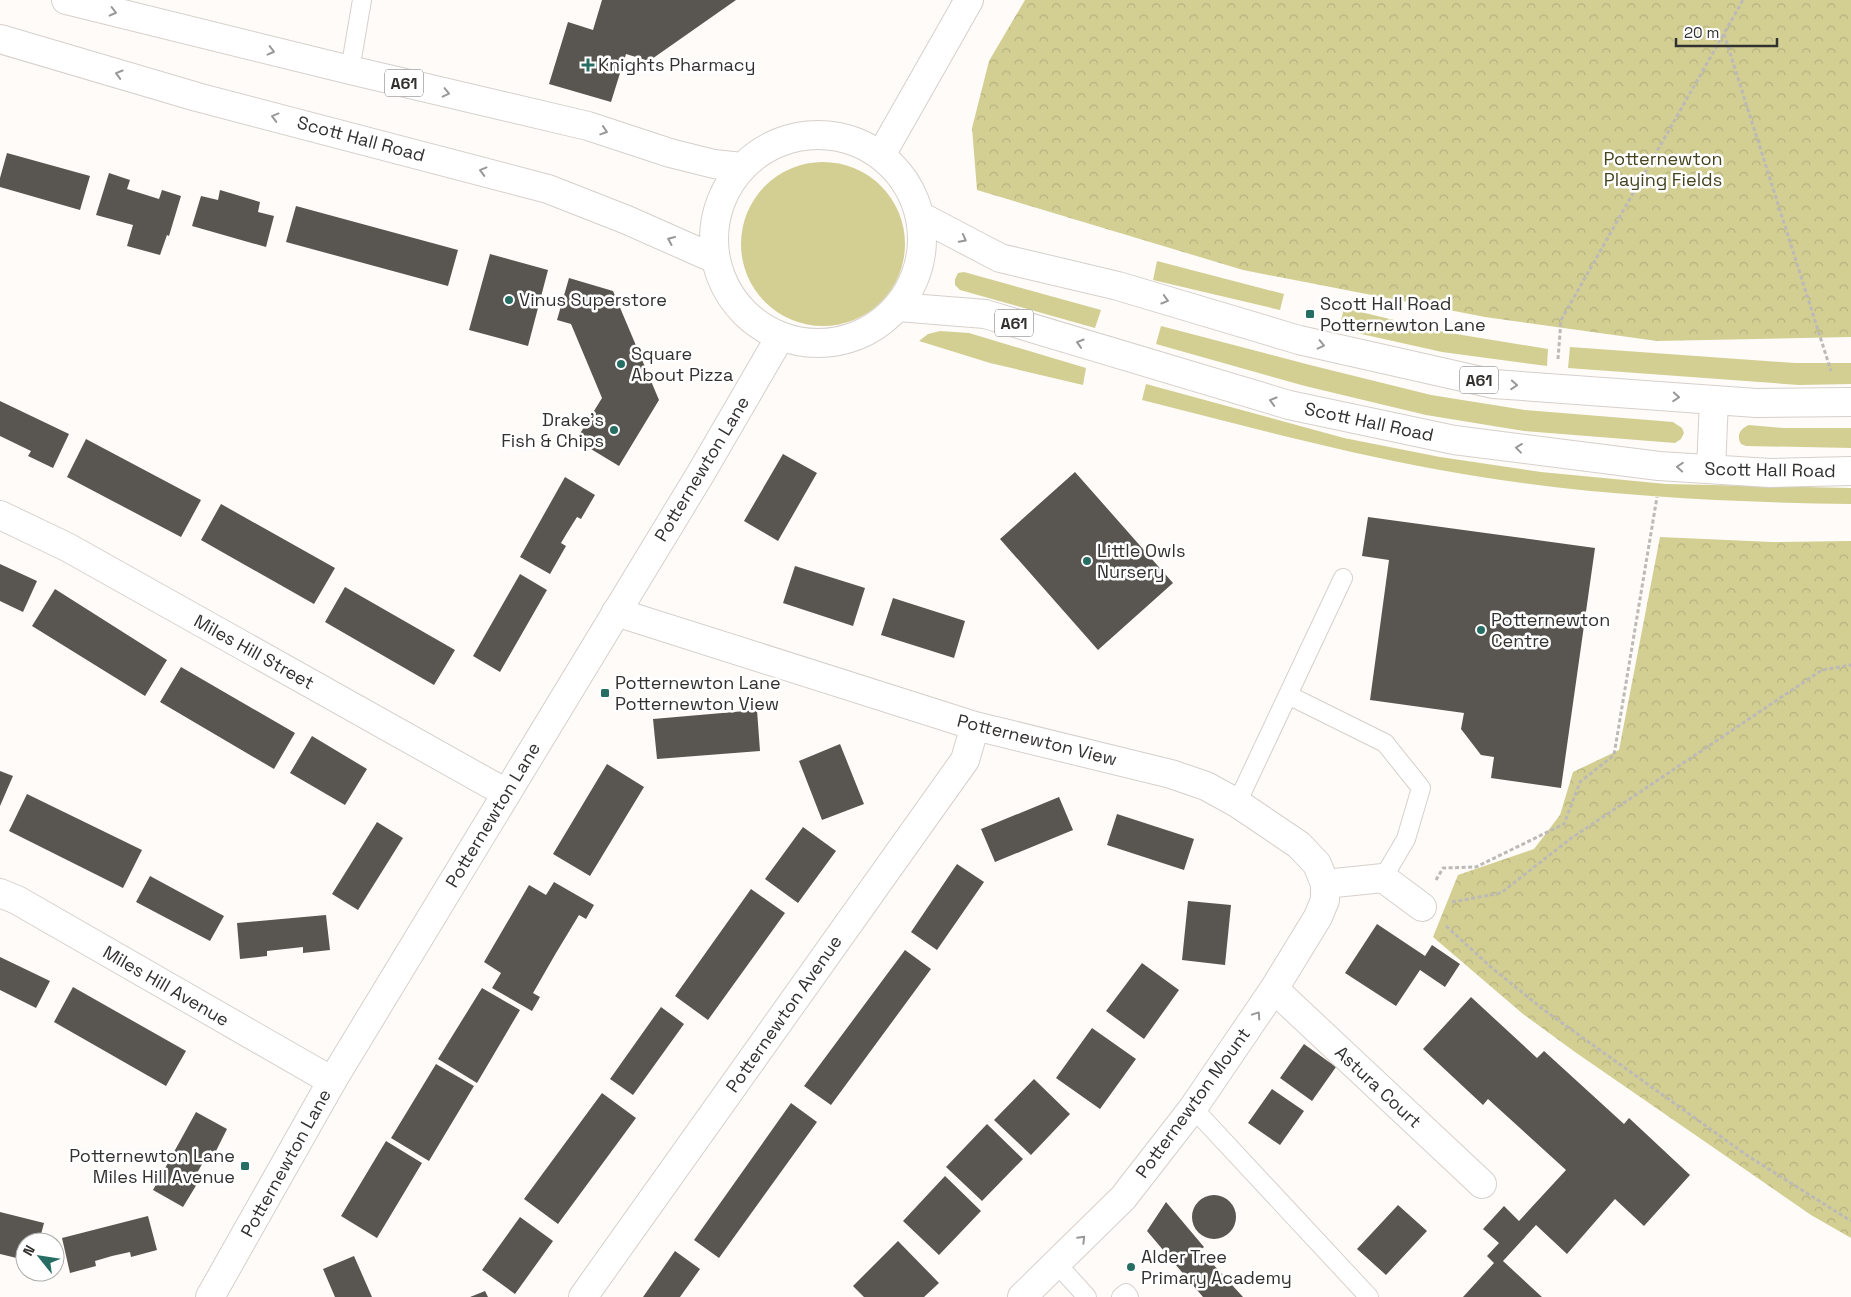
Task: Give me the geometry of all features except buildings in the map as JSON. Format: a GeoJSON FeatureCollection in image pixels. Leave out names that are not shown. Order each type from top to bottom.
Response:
{"type":"FeatureCollection","features":[{"type":"Feature","properties":{"kind":"main road","name":"A61"},"geometry":{"type":"LineString","coordinates":[[66,0],[588,126],[670,153],[714,164],[742,167]]}},
{"type":"Feature","properties":{"kind":"main road"},"geometry":{"type":"LineString","coordinates":[[881,155],[970,0]]}},
{"type":"Feature","properties":{"kind":"main road","name":"Scott Hall Road"},"geometry":{"type":"LineString","coordinates":[[0,39],[197,97],[548,189],[627,220],[715,260]]}},
{"type":"Feature","properties":{"kind":"main road"},"geometry":{"type":"LineString","coordinates":[[806,135],[832,135],[860,143],[881,155],[895,167],[915,199],[920,216],[923,242],[919,267],[910,290],[891,316],[878,327],[834,343],[806,343],[780,337],[757,325],[735,303],[722,281],[715,260],[713,244],[714,224],[718,207],[730,183],[742,167],[760,153],[779,142],[806,135]]}},
{"type":"Feature","properties":{"kind":"main road","name":"A61"},"geometry":{"type":"LineString","coordinates":[[920,216],[1000,258],[1118,286],[1299,340],[1494,384],[1756,403],[1846,402]]}},
{"type":"Feature","properties":{"kind":"main road","name":"Scott Hall Road"},"geometry":{"type":"LineString","coordinates":[[898,307],[985,314],[1288,405],[1454,440],[1659,466],[1770,473],[1851,471]]}},
{"type":"Feature","properties":{"kind":"main road","name":"Potternewton Lane"},"geometry":{"type":"LineString","coordinates":[[210,1297],[332,1081],[701,473],[780,337]]}},
{"type":"Feature","properties":{"kind":"main road"},"geometry":{"type":"LineString","coordinates":[[1712,469],[1714,400]]}},
{"type":"Feature","properties":{"kind":"main road","name":"Miles Hill Street"},"geometry":{"type":"LineString","coordinates":[[0,515],[67,547],[506,793]]}},
{"type":"Feature","properties":{"kind":"main road","name":"Potternewton View"},"geometry":{"type":"LineString","coordinates":[[616,612],[975,726],[1171,774],[1206,786],[1237,803],[1299,845],[1317,864],[1325,884]]}},
{"type":"Feature","properties":{"kind":"main road","name":"Potternewton Avenue"},"geometry":{"type":"LineString","coordinates":[[582,1297],[965,760],[975,726]]}},
{"type":"Feature","properties":{"kind":"main road"},"geometry":{"type":"LineString","coordinates":[[1325,884],[1383,878],[1422,907]]}},
{"type":"Feature","properties":{"kind":"main road","name":"Potternewton Mount"},"geometry":{"type":"LineString","coordinates":[[1022,1297],[1123,1198],[1193,1108],[1274,989],[1318,917],[1325,900],[1325,884]]}},
{"type":"Feature","properties":{"kind":"main road","name":"Miles Hill Avenue"},"geometry":{"type":"LineString","coordinates":[[0,893],[17,900],[332,1081]]}},
{"type":"Feature","properties":{"kind":"main road","name":"Astura Court"},"geometry":{"type":"LineString","coordinates":[[1274,989],[1482,1184]]}},
{"type":"Feature","properties":{"kind":"lane"},"geometry":{"type":"LineString","coordinates":[[350,70],[362,0]]}},
{"type":"Feature","properties":{"kind":"lane"},"geometry":{"type":"LineString","coordinates":[[1237,803],[1343,578]]}},
{"type":"Feature","properties":{"kind":"lane"},"geometry":{"type":"LineString","coordinates":[[1288,694],[1385,743],[1421,788],[1406,839],[1383,878]]}},
{"type":"Feature","properties":{"kind":"lane"},"geometry":{"type":"LineString","coordinates":[[1193,1108],[1369,1297]]}},
{"type":"Feature","properties":{"kind":"lane"},"geometry":{"type":"LineString","coordinates":[[1057,1264],[1088,1297]]}},
{"type":"Feature","properties":{"kind":"lane"},"geometry":{"type":"LineString","coordinates":[[1121,1297],[1126,1293],[1129,1297]]}},
{"type":"Feature","properties":{"kind":"path"},"geometry":{"type":"LineString","coordinates":[[1556,388],[1561,320],[1743,0]]}},
{"type":"Feature","properties":{"kind":"path"},"geometry":{"type":"LineString","coordinates":[[1724,34],[1846,402]]}},
{"type":"Feature","properties":{"kind":"path"},"geometry":{"type":"LineString","coordinates":[[1422,907],[1443,868],[1476,867],[1564,824],[1580,782],[1614,755],[1655,509],[1659,466]]}},
{"type":"Feature","properties":{"kind":"path"},"geometry":{"type":"LineString","coordinates":[[1422,907],[1501,893],[1570,839],[1822,670],[1851,665]]}},
{"type":"Feature","properties":{"kind":"path"},"geometry":{"type":"LineString","coordinates":[[1422,907],[1458,935],[1492,968],[1544,1010],[1748,1156],[1851,1221]]}},
{"type":"Feature","properties":{"kind":"green space","name":"Potternewton Playing Fields"},"geometry":{"type":"Polygon","coordinates":[[[1025,0],[1851,0],[1851,337],[1657,341],[1485,317],[1243,270],[977,190],[972,128],[989,61],[1025,0]]]}},
{"type":"Feature","properties":{"kind":"green space"},"geometry":{"type":"Polygon","coordinates":[[[823,162],[847,166],[868,176],[881,186],[891,199],[901,220],[905,244],[901,268],[891,289],[881,302],[868,312],[847,322],[823,326],[799,322],[778,312],[765,302],[755,289],[745,268],[741,244],[745,220],[755,199],[765,186],[778,176],[799,166],[823,162]]]}},
{"type":"Feature","properties":{"kind":"green space"},"geometry":{"type":"Polygon","coordinates":[[[1157,261],[1284,294],[1280,310],[1153,280],[1157,261]]]}},
{"type":"Feature","properties":{"kind":"green space"},"geometry":{"type":"Polygon","coordinates":[[[964,272],[1101,310],[1095,328],[960,290],[955,285],[955,279],[958,273],[964,272]]]}},
{"type":"Feature","properties":{"kind":"green space"},"geometry":{"type":"Polygon","coordinates":[[[1344,308],[1444,332],[1548,349],[1547,366],[1442,352],[1339,329],[1344,308]]]}},
{"type":"Feature","properties":{"kind":"green space"},"geometry":{"type":"Polygon","coordinates":[[[1161,326],[1431,395],[1525,410],[1673,422],[1682,428],[1684,433],[1681,439],[1675,443],[1524,431],[1426,415],[1305,386],[1156,344],[1161,326]]]}},
{"type":"Feature","properties":{"kind":"green space"},"geometry":{"type":"Polygon","coordinates":[[[940,331],[969,333],[1086,368],[1083,385],[990,363],[919,341],[928,334],[940,331]]]}},
{"type":"Feature","properties":{"kind":"green space"},"geometry":{"type":"Polygon","coordinates":[[[1570,347],[1795,363],[1851,363],[1851,384],[1799,385],[1568,368],[1570,347]]]}},
{"type":"Feature","properties":{"kind":"green space"},"geometry":{"type":"Polygon","coordinates":[[[1146,384],[1344,438],[1440,457],[1541,472],[1666,484],[1851,488],[1851,504],[1645,496],[1491,479],[1328,447],[1142,400],[1146,384]]]}},
{"type":"Feature","properties":{"kind":"green space"},"geometry":{"type":"Polygon","coordinates":[[[1749,425],[1783,428],[1851,428],[1851,448],[1746,446],[1741,444],[1739,435],[1743,428],[1749,425]]]}},
{"type":"Feature","properties":{"kind":"green space"},"geometry":{"type":"Polygon","coordinates":[[[1660,537],[1772,542],[1851,541],[1851,1238],[1811,1215],[1575,1052],[1523,1014],[1433,937],[1458,875],[1534,849],[1560,815],[1573,772],[1619,750],[1660,537]]]}},
{"type":"Feature","properties":{"kind":"place","name":"Knights Pharmacy"},"geometry":{"type":"Point","coordinates":[588,65]}},
{"type":"Feature","properties":{"kind":"place","name":"Vinus Superstore"},"geometry":{"type":"Point","coordinates":[509,300]}},
{"type":"Feature","properties":{"kind":"place","name":"Scott Hall Road Potternewton Lane"},"geometry":{"type":"Point","coordinates":[1310,314]}},
{"type":"Feature","properties":{"kind":"place","name":"Square About Pizza"},"geometry":{"type":"Point","coordinates":[621,364]}},
{"type":"Feature","properties":{"kind":"place","name":"Drake's Fish & Chips"},"geometry":{"type":"Point","coordinates":[614,430]}},
{"type":"Feature","properties":{"kind":"place","name":"Little Owls Nursery"},"geometry":{"type":"Point","coordinates":[1087,561]}},
{"type":"Feature","properties":{"kind":"place","name":"Potternewton Centre"},"geometry":{"type":"Point","coordinates":[1481,630]}},
{"type":"Feature","properties":{"kind":"place","name":"Potternewton Lane Potternewton View"},"geometry":{"type":"Point","coordinates":[605,693]}},
{"type":"Feature","properties":{"kind":"place","name":"Potternewton Lane Miles Hill Avenue"},"geometry":{"type":"Point","coordinates":[245,1166]}},
{"type":"Feature","properties":{"kind":"place","name":"Alder Tree Primary Academy"},"geometry":{"type":"Point","coordinates":[1131,1267]}}]}
